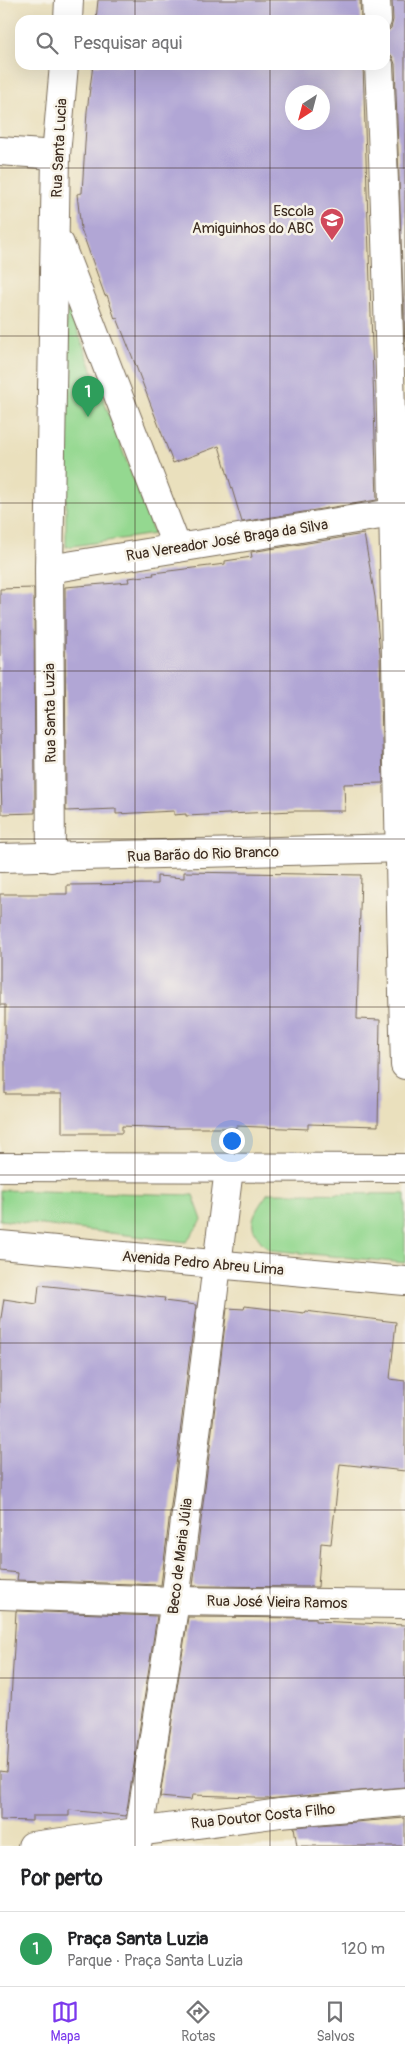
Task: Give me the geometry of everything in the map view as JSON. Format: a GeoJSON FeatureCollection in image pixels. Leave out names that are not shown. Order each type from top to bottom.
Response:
{"type":"FeatureCollection","features":[{"type":"Feature","properties":{"kind":"street"},"geometry":{"type":"LineString","coordinates":[[68,15],[69,0]]}},
{"type":"Feature","properties":{"kind":"street"},"geometry":{"type":"LineString","coordinates":[[376,0],[377,15]]}},
{"type":"Feature","properties":{"kind":"street","name":"Rua Santa Lucia"},"geometry":{"type":"LineString","coordinates":[[48,569],[56,155],[64,70]]}},
{"type":"Feature","properties":{"kind":"street"},"geometry":{"type":"LineString","coordinates":[[380,70],[396,242],[405,1065]]}},
{"type":"Feature","properties":{"kind":"street"},"geometry":{"type":"LineString","coordinates":[[0,151],[56,155]]}},
{"type":"Feature","properties":{"kind":"street"},"geometry":{"type":"LineString","coordinates":[[55,231],[178,548]]}},
{"type":"Feature","properties":{"kind":"street","name":"Rua Vereador José Braga da Silva"},"geometry":{"type":"LineString","coordinates":[[48,569],[399,511]]}},
{"type":"Feature","properties":{"kind":"street","name":"Rua Santa Luzia"},"geometry":{"type":"LineString","coordinates":[[48,569],[51,858]]}},
{"type":"Feature","properties":{"kind":"street","name":"Rua Barão do Rio Branco"},"geometry":{"type":"LineString","coordinates":[[0,858],[402,848]]}},
{"type":"Feature","properties":{"kind":"street"},"geometry":{"type":"LineString","coordinates":[[0,1168],[405,1168]]}},
{"type":"Feature","properties":{"kind":"street","name":"Beco de Maria Júlia"},"geometry":{"type":"LineString","coordinates":[[138,1838],[175,1601],[229,1169]]}},
{"type":"Feature","properties":{"kind":"street","name":"Avenida Pedro Abreu Lima"},"geometry":{"type":"LineString","coordinates":[[0,1245],[405,1281]]}},
{"type":"Feature","properties":{"kind":"street","name":"Rua José Vieira Ramos"},"geometry":{"type":"LineString","coordinates":[[0,1595],[175,1601],[405,1604]]}},
{"type":"Feature","properties":{"kind":"street","name":"Rua Doutor Costa Filho"},"geometry":{"type":"LineString","coordinates":[[32,1846],[138,1838],[280,1813],[405,1802]]}},
{"type":"Feature","properties":{"kind":"green space"},"geometry":{"type":"Polygon","coordinates":[[[66,300],[154,534],[66,547],[66,300]]]}},
{"type":"Feature","properties":{"kind":"green space"},"geometry":{"type":"Polygon","coordinates":[[[0,1190],[193,1195],[202,1220],[186,1242],[0,1220],[0,1190]]]}},
{"type":"Feature","properties":{"kind":"green space"},"geometry":{"type":"Polygon","coordinates":[[[268,1193],[405,1194],[405,1263],[269,1250],[261,1242],[253,1228],[257,1209],[268,1193]]]}},
{"type":"Feature","properties":{"kind":"building"},"geometry":{"type":"Polygon","coordinates":[[[98,0],[360,0],[361,15],[96,15],[98,0]]]}},
{"type":"Feature","properties":{"kind":"building"},"geometry":{"type":"Polygon","coordinates":[[[392,0],[405,0],[405,352],[395,64],[390,55],[390,29],[393,20],[392,0]]]}},
{"type":"Feature","properties":{"kind":"building"},"geometry":{"type":"Polygon","coordinates":[[[92,70],[363,70],[377,500],[242,522],[219,446],[173,463],[117,318],[115,319],[107,295],[105,296],[81,229],[77,194],[82,193],[87,111],[92,70]]]}},
{"type":"Feature","properties":{"kind":"building"},"geometry":{"type":"Polygon","coordinates":[[[364,534],[375,597],[380,654],[383,783],[344,784],[345,811],[294,811],[186,816],[186,814],[174,815],[174,811],[116,814],[116,809],[66,811],[65,587],[129,582],[128,578],[154,575],[153,573],[225,564],[225,561],[252,557],[251,552],[364,534]]]}},
{"type":"Feature","properties":{"kind":"building"},"geometry":{"type":"Polygon","coordinates":[[[34,588],[35,813],[2,814],[0,589],[34,588]]]}},
{"type":"Feature","properties":{"kind":"building"},"geometry":{"type":"Polygon","coordinates":[[[184,872],[361,875],[357,1019],[380,1020],[378,1126],[308,1124],[308,1129],[236,1126],[236,1128],[176,1128],[122,1126],[122,1133],[62,1133],[62,1094],[5,1094],[5,1005],[0,1005],[0,894],[67,894],[67,885],[157,884],[157,876],[184,878],[184,872]]]}},
{"type":"Feature","properties":{"kind":"building"},"geometry":{"type":"Polygon","coordinates":[[[39,1285],[165,1298],[164,1301],[196,1305],[161,1585],[17,1580],[18,1573],[0,1571],[0,1324],[4,1299],[37,1304],[39,1285]]]}},
{"type":"Feature","properties":{"kind":"building"},"geometry":{"type":"Polygon","coordinates":[[[245,1306],[396,1322],[390,1379],[405,1381],[405,1471],[340,1464],[331,1544],[321,1543],[318,1587],[193,1586],[227,1308],[244,1309],[245,1306]]]}},
{"type":"Feature","properties":{"kind":"building"},"geometry":{"type":"Polygon","coordinates":[[[16,1611],[157,1616],[126,1816],[69,1810],[69,1816],[32,1816],[32,1821],[0,1820],[0,1771],[7,1772],[16,1611]]]}},
{"type":"Feature","properties":{"kind":"building"},"geometry":{"type":"Polygon","coordinates":[[[188,1617],[316,1618],[316,1621],[405,1625],[405,1787],[267,1799],[192,1795],[191,1800],[160,1797],[188,1617]]]}},
{"type":"Feature","properties":{"kind":"building"},"geometry":{"type":"Polygon","coordinates":[[[405,1818],[405,1846],[297,1846],[294,1827],[405,1818]]]}},
{"type":"Feature","properties":{"kind":"place","name":"Escola Amiguinhos do ABC"},"geometry":{"type":"Point","coordinates":[332,241]}},
{"type":"Feature","properties":{"kind":"place","name":"Praça Santa Luzia"},"geometry":{"type":"Point","coordinates":[88,417]}}]}
